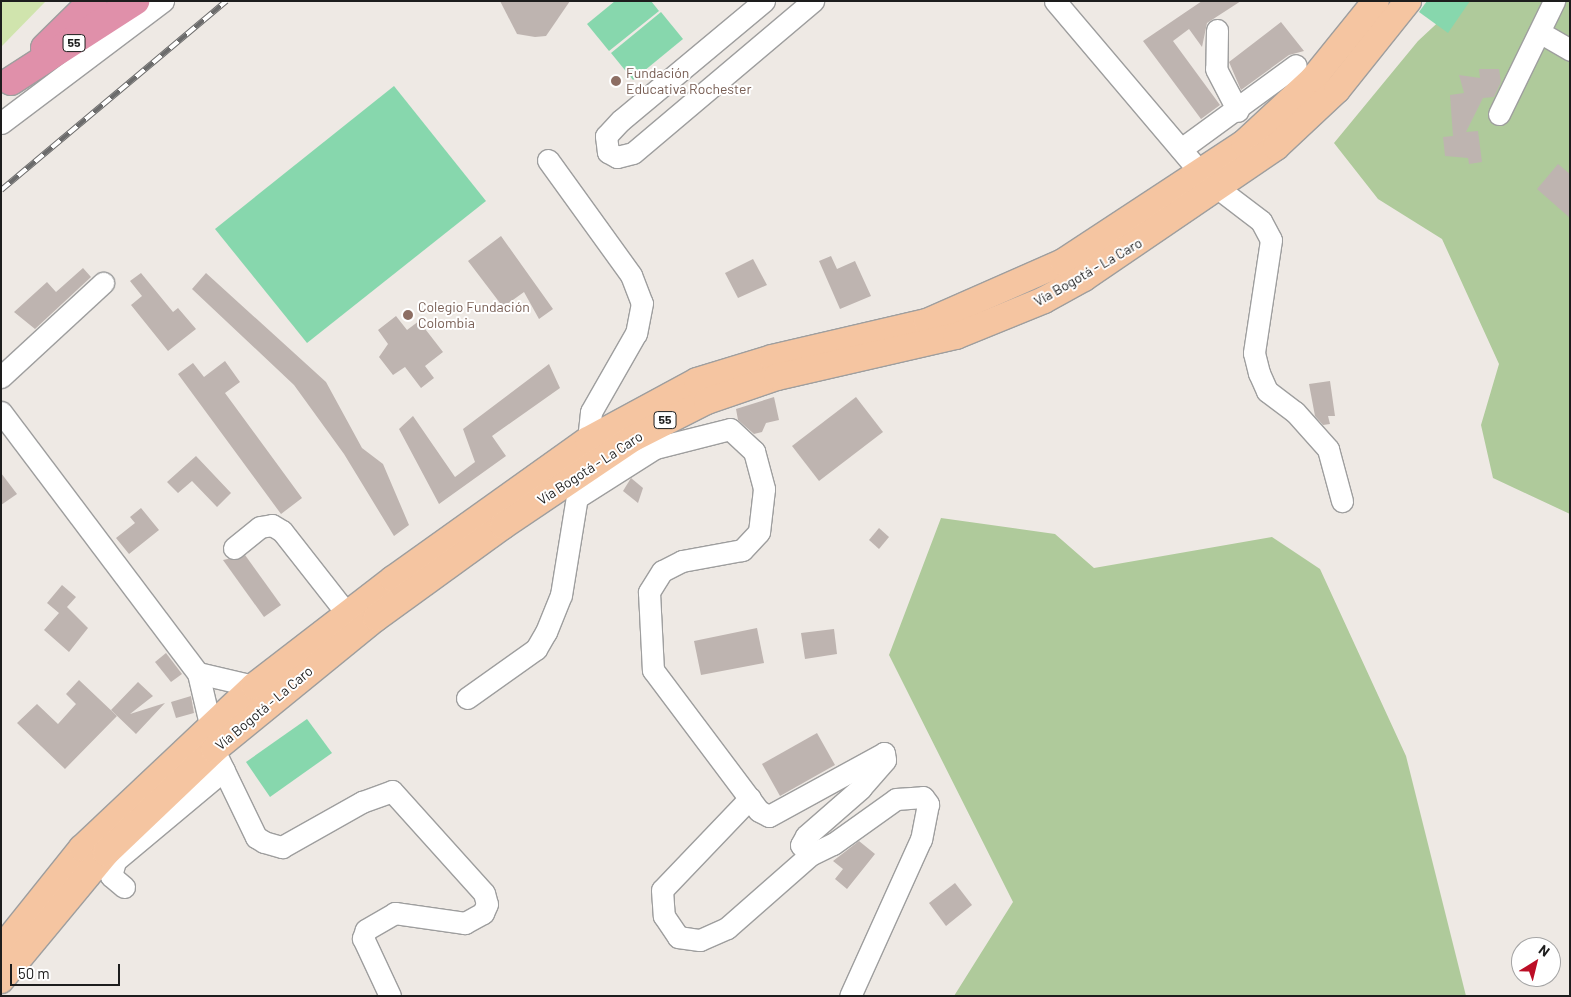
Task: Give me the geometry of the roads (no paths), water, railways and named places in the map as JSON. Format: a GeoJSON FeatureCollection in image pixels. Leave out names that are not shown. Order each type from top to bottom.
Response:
{"type":"FeatureCollection","features":[{"type":"Feature","properties":{"kind":"highway","name":"55"},"geometry":{"type":"LineString","coordinates":[[6,84],[81,1]]}},
{"type":"Feature","properties":{"kind":"highway","name":"55"},"geometry":{"type":"LineString","coordinates":[[6,84],[93,1]]}},
{"type":"Feature","properties":{"kind":"highway","name":"55"},"geometry":{"type":"LineString","coordinates":[[6,84],[115,1]]}},
{"type":"Feature","properties":{"kind":"highway","name":"55"},"geometry":{"type":"LineString","coordinates":[[6,84],[135,1]]}},
{"type":"Feature","properties":{"kind":"main road","name":"Vía Bogotá - La Caro"},"geometry":{"type":"LineString","coordinates":[[1,980],[106,853],[219,760],[376,618],[579,485],[662,422],[739,389],[921,346],[1002,319],[1084,278],[1210,181],[1330,60],[1376,1]]}},
{"type":"Feature","properties":{"kind":"main road","name":"Vía Bogotá - La Caro"},"geometry":{"type":"LineString","coordinates":[[1,949],[82,848],[210,724],[254,686],[347,614],[588,440],[697,381],[772,358],[927,322],[1009,288],[1085,249],[1210,181],[1309,119],[1408,1]]}},
{"type":"Feature","properties":{"kind":"street"},"geometry":{"type":"LineString","coordinates":[[3,121],[163,1]]}},
{"type":"Feature","properties":{"kind":"street"},"geometry":{"type":"LineString","coordinates":[[764,1],[621,120],[606,136],[608,152],[616,158],[633,153],[813,1]]}},
{"type":"Feature","properties":{"kind":"street"},"geometry":{"type":"LineString","coordinates":[[1055,1],[1210,181],[1261,221],[1271,240],[1254,353],[1259,373],[1267,391],[1295,412],[1328,449],[1342,501]]}},
{"type":"Feature","properties":{"kind":"street"},"geometry":{"type":"LineString","coordinates":[[1499,114],[1541,33],[1554,1]]}},
{"type":"Feature","properties":{"kind":"street"},"geometry":{"type":"LineString","coordinates":[[1216,30],[1216,69],[1238,111]]}},
{"type":"Feature","properties":{"kind":"street"},"geometry":{"type":"LineString","coordinates":[[1541,33],[1570,50]]}},
{"type":"Feature","properties":{"kind":"street"},"geometry":{"type":"LineString","coordinates":[[1181,149],[1238,111],[1296,65]]}},
{"type":"Feature","properties":{"kind":"street"},"geometry":{"type":"LineString","coordinates":[[548,160],[631,275],[642,303],[636,334],[591,412],[588,440]]}},
{"type":"Feature","properties":{"kind":"street"},"geometry":{"type":"LineString","coordinates":[[1,378],[103,283]]}},
{"type":"Feature","properties":{"kind":"street"},"geometry":{"type":"LineString","coordinates":[[1,412],[198,673],[210,724]]}},
{"type":"Feature","properties":{"kind":"street"},"geometry":{"type":"LineString","coordinates":[[468,698],[536,648],[546,632],[561,595],[579,485],[656,448],[730,428],[754,451],[764,490],[759,532],[742,550],[682,561],[662,571],[650,592],[649,646],[652,670],[759,812],[769,816],[884,753],[885,760],[861,788],[806,836],[801,845],[810,854]]}},
{"type":"Feature","properties":{"kind":"street"},"geometry":{"type":"LineString","coordinates":[[234,548],[260,527],[272,525],[282,531],[347,614]]}},
{"type":"Feature","properties":{"kind":"street"},"geometry":{"type":"LineString","coordinates":[[198,673],[254,686]]}},
{"type":"Feature","properties":{"kind":"street"},"geometry":{"type":"LineString","coordinates":[[124,887],[112,876],[115,861],[219,760],[256,837],[282,847],[362,802],[392,791],[484,893],[487,904],[483,913],[465,923],[395,913],[366,930],[363,938],[390,996]]}},
{"type":"Feature","properties":{"kind":"street"},"geometry":{"type":"LineString","coordinates":[[750,798],[662,890],[664,916],[678,937],[700,940],[720,932],[810,854],[832,844],[896,799],[923,797],[928,804],[921,839],[850,996]]}},
{"type":"Feature","properties":{"kind":"railway"},"geometry":{"type":"LineString","coordinates":[[1,190],[226,1]]}},
{"type":"Feature","properties":{"kind":"place","name":"Fundación Educativa Rochester"},"geometry":{"type":"Point","coordinates":[616,81]}},
{"type":"Feature","properties":{"kind":"place","name":"Colegio Fundación Colombia"},"geometry":{"type":"Point","coordinates":[408,315]}}]}
